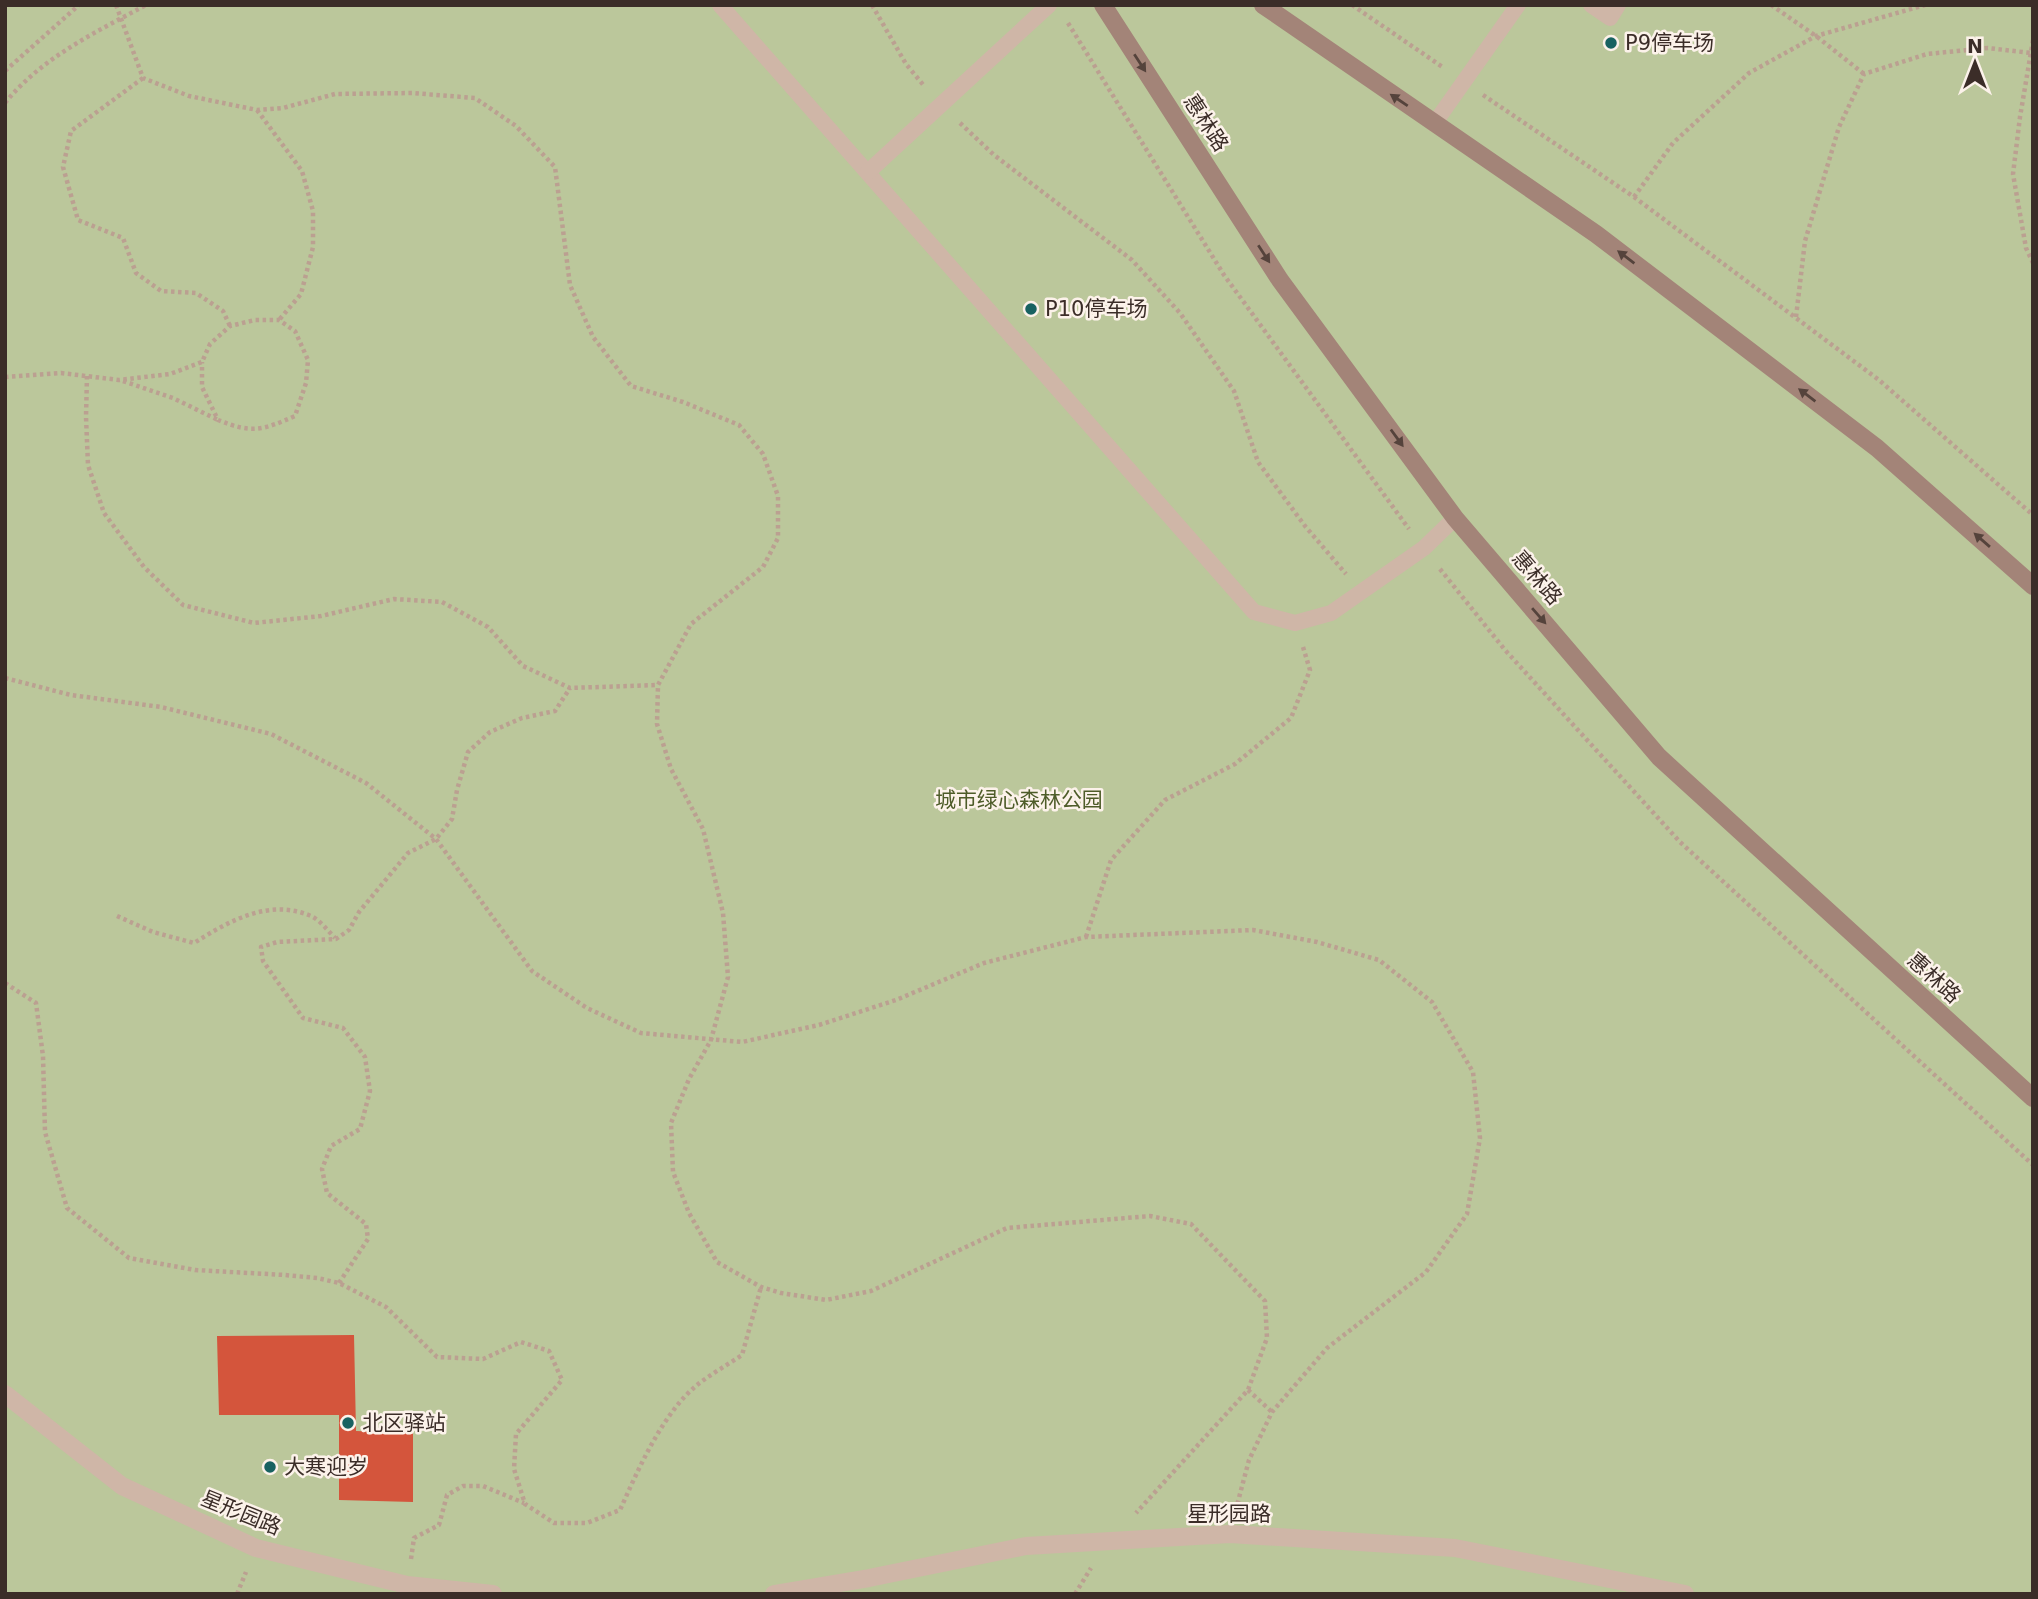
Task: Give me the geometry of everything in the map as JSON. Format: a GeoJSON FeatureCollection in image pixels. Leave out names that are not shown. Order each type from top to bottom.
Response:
{"type":"FeatureCollection","features":[{"type":"Feature","properties":{"kind":"main road","name":"惠林路"},"geometry":{"type":"LineString","coordinates":[[1103,5],[1280,280],[1455,518],[1659,757],[2033,1098]]}},
{"type":"Feature","properties":{"kind":"main road"},"geometry":{"type":"LineString","coordinates":[[1263,5],[1597,234],[1877,448],[2033,586]]}},
{"type":"Feature","properties":{"kind":"street","name":"星形园路"},"geometry":{"type":"LineString","coordinates":[[5,1394],[122,1486],[256,1548],[407,1585],[492,1594]]}},
{"type":"Feature","properties":{"kind":"street","name":"星形园路"},"geometry":{"type":"LineString","coordinates":[[774,1594],[1026,1546],[1230,1534],[1455,1548],[1685,1594]]}},
{"type":"Feature","properties":{"kind":"lane"},"geometry":{"type":"LineString","coordinates":[[720,5],[1254,612],[1295,623],[1331,613],[1424,548],[1455,518]]}},
{"type":"Feature","properties":{"kind":"lane"},"geometry":{"type":"LineString","coordinates":[[868,172],[1049,5]]}},
{"type":"Feature","properties":{"kind":"lane"},"geometry":{"type":"LineString","coordinates":[[1434,124],[1518,5]]}},
{"type":"Feature","properties":{"kind":"lane"},"geometry":{"type":"LineString","coordinates":[[1591,5],[1610,18],[1618,5]]}},
{"type":"Feature","properties":{"kind":"path"},"geometry":{"type":"LineString","coordinates":[[5,71],[79,5]]}},
{"type":"Feature","properties":{"kind":"path"},"geometry":{"type":"LineString","coordinates":[[116,5],[143,78],[189,96],[257,110],[283,108],[335,94],[412,93],[475,98],[516,125],[555,167],[570,285],[593,337],[631,386],[682,402],[738,425],[762,454],[778,496],[778,538],[764,567],[691,624],[658,685],[657,724],[671,769],[703,829],[723,913],[728,977],[711,1040],[689,1079],[671,1124],[673,1172],[689,1213],[717,1262],[761,1287],[781,1293],[826,1300],[871,1291],[1007,1228],[1150,1216],[1191,1224],[1265,1301],[1267,1338],[1248,1390],[1108,1541],[1075,1594]]}},
{"type":"Feature","properties":{"kind":"path"},"geometry":{"type":"LineString","coordinates":[[5,103],[17,89],[79,40],[146,5]]}},
{"type":"Feature","properties":{"kind":"path"},"geometry":{"type":"LineString","coordinates":[[872,5],[906,64],[940,106],[994,156],[1132,260],[1180,313],[1234,391],[1258,462],[1305,526],[1362,592]]}},
{"type":"Feature","properties":{"kind":"path"},"geometry":{"type":"LineString","coordinates":[[1352,5],[1634,197],[1879,380],[2033,514]]}},
{"type":"Feature","properties":{"kind":"path"},"geometry":{"type":"LineString","coordinates":[[1771,5],[1816,36],[1864,75]]}},
{"type":"Feature","properties":{"kind":"path"},"geometry":{"type":"LineString","coordinates":[[1634,197],[1673,143],[1749,73],[1816,36],[1925,5]]}},
{"type":"Feature","properties":{"kind":"path"},"geometry":{"type":"LineString","coordinates":[[2033,40],[2013,174],[2026,248],[2033,263]]}},
{"type":"Feature","properties":{"kind":"path"},"geometry":{"type":"LineString","coordinates":[[1796,318],[1805,241],[1839,127],[1864,75],[1927,54],[1988,48],[2031,53]]}},
{"type":"Feature","properties":{"kind":"path"},"geometry":{"type":"LineString","coordinates":[[143,78],[71,131],[63,167],[78,220],[123,238],[136,274],[161,291],[196,293],[223,311],[230,326]]}},
{"type":"Feature","properties":{"kind":"path"},"geometry":{"type":"LineString","coordinates":[[257,110],[302,171],[313,211],[313,247],[301,294],[279,320]]}},
{"type":"Feature","properties":{"kind":"path"},"geometry":{"type":"LineString","coordinates":[[5,377],[61,373],[118,380],[173,398],[218,420],[240,429],[267,428],[295,415],[306,383],[308,360],[295,331],[279,320],[255,320],[230,326],[210,345],[202,362],[202,387],[218,420]]}},
{"type":"Feature","properties":{"kind":"path"},"geometry":{"type":"LineString","coordinates":[[118,380],[170,374],[202,362]]}},
{"type":"Feature","properties":{"kind":"path"},"geometry":{"type":"LineString","coordinates":[[87,376],[88,466],[104,513],[144,567],[183,605],[254,623],[321,616],[394,599],[442,602],[488,627],[523,666],[570,688],[658,685]]}},
{"type":"Feature","properties":{"kind":"path"},"geometry":{"type":"LineString","coordinates":[[1086,937],[1111,860],[1165,800],[1235,764],[1291,718],[1310,670],[1295,623]]}},
{"type":"Feature","properties":{"kind":"path"},"geometry":{"type":"LineString","coordinates":[[5,678],[71,695],[161,707],[271,734],[366,783],[436,839],[532,971],[587,1008],[641,1033],[742,1042],[819,1025],[896,1000],[984,963],[1086,937],[1253,930],[1317,942],[1379,960],[1432,1003],[1473,1072],[1480,1138],[1467,1214],[1426,1272],[1327,1348],[1272,1412],[1249,1460],[1230,1534]]}},
{"type":"Feature","properties":{"kind":"path"},"geometry":{"type":"LineString","coordinates":[[339,1283],[368,1239],[366,1224],[327,1193],[322,1169],[331,1146],[360,1129],[370,1091],[365,1056],[343,1028],[303,1018],[263,961],[261,947],[277,942],[336,939],[349,930],[359,912],[408,853],[436,839],[452,819],[468,752],[490,732],[522,718],[555,711],[570,688]]}},
{"type":"Feature","properties":{"kind":"path"},"geometry":{"type":"LineString","coordinates":[[117,916],[153,932],[194,943],[234,919],[279,908],[313,916],[336,939]]}},
{"type":"Feature","properties":{"kind":"path"},"geometry":{"type":"LineString","coordinates":[[5,983],[36,1003],[43,1056],[45,1132],[67,1208],[129,1258],[195,1270],[296,1276],[339,1283],[386,1307],[437,1357],[483,1359],[521,1342],[549,1351],[562,1380],[516,1434],[514,1469],[525,1504]]}},
{"type":"Feature","properties":{"kind":"path"},"geometry":{"type":"LineString","coordinates":[[407,1585],[414,1538],[439,1525],[447,1495],[463,1486],[483,1486],[525,1504],[554,1523],[587,1523],[620,1510],[637,1473],[674,1409],[696,1386],[742,1355],[761,1287]]}},
{"type":"Feature","properties":{"kind":"path"},"geometry":{"type":"LineString","coordinates":[[1248,1390],[1272,1412]]}},
{"type":"Feature","properties":{"kind":"green space","name":"城市绿心森林公园"},"geometry":{"type":"Polygon","coordinates":[[[5,5],[2033,5],[2033,1594],[5,1594],[5,5]]]}},
{"type":"Feature","properties":{"kind":"building","name":"北区驿站"},"geometry":{"type":"Polygon","coordinates":[[[354,1335],[356,1431],[413,1433],[413,1502],[339,1500],[339,1415],[219,1415],[217,1336],[354,1335]]]}},
{"type":"Feature","properties":{"kind":"place","name":"P9停车场"},"geometry":{"type":"Point","coordinates":[1611,43]}},
{"type":"Feature","properties":{"kind":"place","name":"P10停车场"},"geometry":{"type":"Point","coordinates":[1031,309]}},
{"type":"Feature","properties":{"kind":"place","name":"北区驿站"},"geometry":{"type":"Point","coordinates":[348,1423]}},
{"type":"Feature","properties":{"kind":"place","name":"大寒迎岁"},"geometry":{"type":"Point","coordinates":[270,1467]}}]}
